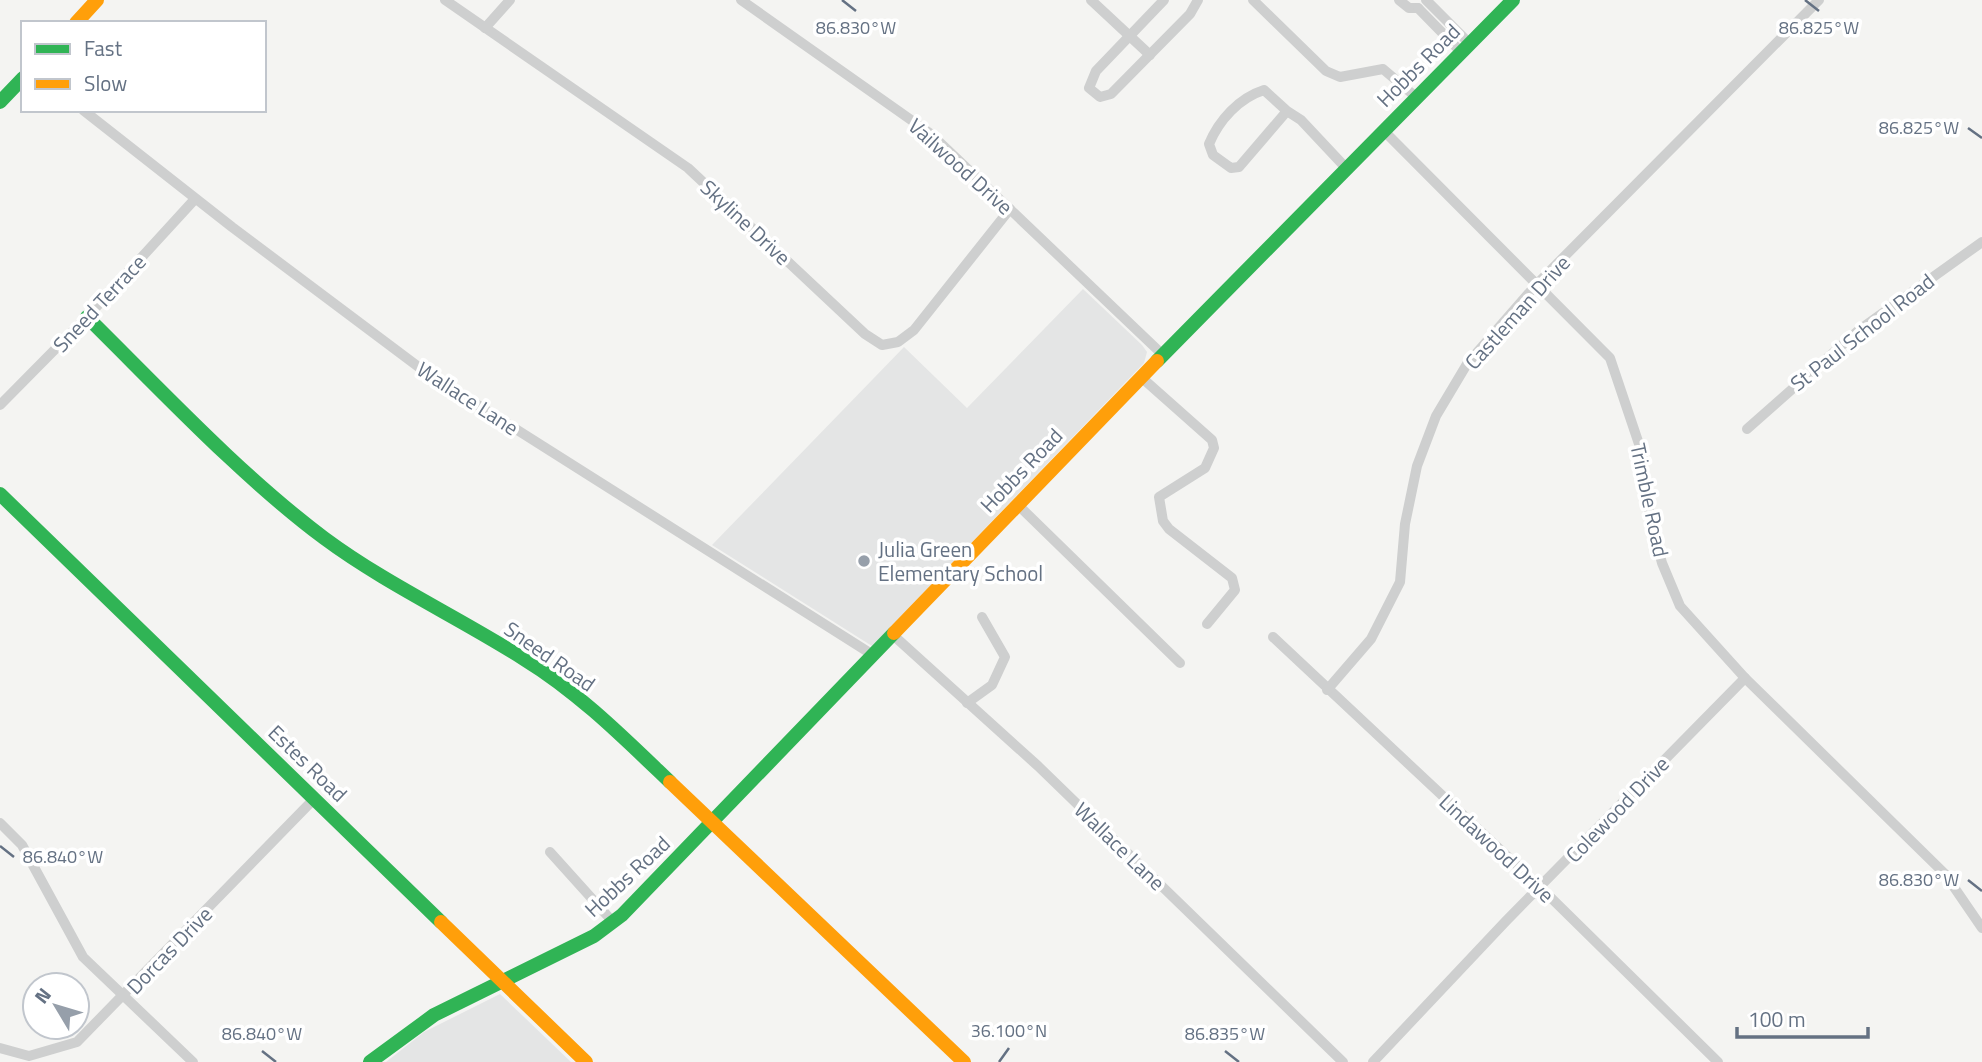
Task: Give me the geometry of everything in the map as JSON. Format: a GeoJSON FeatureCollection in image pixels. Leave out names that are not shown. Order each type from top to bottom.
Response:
{"type":"FeatureCollection","features":[{"type":"Feature","properties":{"kind":"street"},"geometry":{"type":"LineString","coordinates":[[78,21],[97,0]]}},
{"type":"Feature","properties":{"kind":"street","name":"Skyline Drive"},"geometry":{"type":"LineString","coordinates":[[445,0],[688,168],[865,334],[882,345],[898,342],[914,330],[1010,209]]}},
{"type":"Feature","properties":{"kind":"street"},"geometry":{"type":"LineString","coordinates":[[485,28],[510,0]]}},
{"type":"Feature","properties":{"kind":"street","name":"Vailwood Drive"},"geometry":{"type":"LineString","coordinates":[[741,0],[931,134],[1163,355]]}},
{"type":"Feature","properties":{"kind":"street"},"geometry":{"type":"LineString","coordinates":[[1091,0],[1150,55]]}},
{"type":"Feature","properties":{"kind":"street"},"geometry":{"type":"LineString","coordinates":[[1164,0],[1128,35],[1091,79],[1089,88],[1094,93],[1100,97],[1111,94],[1190,14],[1198,0]]}},
{"type":"Feature","properties":{"kind":"street"},"geometry":{"type":"LineString","coordinates":[[1253,0],[1326,71],[1340,77],[1383,69],[1416,97]]}},
{"type":"Feature","properties":{"kind":"street"},"geometry":{"type":"LineString","coordinates":[[1399,0],[1409,8],[1423,3],[1465,48]]}},
{"type":"Feature","properties":{"kind":"street","name":"Hobbs Road"},"geometry":{"type":"LineString","coordinates":[[370,1062],[400,1037],[434,1015],[594,936],[613,922],[714,822],[1017,504],[1513,0]]}},
{"type":"Feature","properties":{"kind":"street","name":"Castleman Drive"},"geometry":{"type":"LineString","coordinates":[[1327,690],[1371,639],[1400,582],[1405,524],[1417,466],[1436,416],[1467,364],[1536,285],[1819,0]]}},
{"type":"Feature","properties":{"kind":"street"},"geometry":{"type":"LineString","coordinates":[[0,102],[21,80]]}},
{"type":"Feature","properties":{"kind":"street"},"geometry":{"type":"LineString","coordinates":[[1287,111],[1239,167],[1231,168],[1213,155],[1209,144],[1230,112],[1252,94],[1264,90],[1301,120],[1346,168]]}},
{"type":"Feature","properties":{"kind":"street","name":"Wallace Lane"},"geometry":{"type":"LineString","coordinates":[[86,112],[195,199],[424,371],[873,655]]}},
{"type":"Feature","properties":{"kind":"street","name":"Trimble Road"},"geometry":{"type":"LineString","coordinates":[[1383,130],[1610,358],[1642,453],[1650,518],[1662,563],[1680,606],[1745,678],[1945,874],[1982,928]]}},
{"type":"Feature","properties":{"kind":"street","name":"Sneed Terrace"},"geometry":{"type":"LineString","coordinates":[[0,405],[87,317],[195,199]]}},
{"type":"Feature","properties":{"kind":"street","name":"St Paul School Road"},"geometry":{"type":"LineString","coordinates":[[1747,429],[1858,330],[1982,242]]}},
{"type":"Feature","properties":{"kind":"street","name":"Sneed Road"},"geometry":{"type":"LineString","coordinates":[[87,317],[287,509],[356,561],[553,678],[608,723],[964,1062]]}},
{"type":"Feature","properties":{"kind":"street"},"geometry":{"type":"LineString","coordinates":[[1141,377],[1212,440],[1214,447],[1205,467],[1159,497],[1163,521],[1169,529],[1232,578],[1235,590],[1207,624]]}},
{"type":"Feature","properties":{"kind":"street","name":"Estes Road"},"geometry":{"type":"LineString","coordinates":[[0,494],[586,1062]]}},
{"type":"Feature","properties":{"kind":"street"},"geometry":{"type":"LineString","coordinates":[[1017,504],[1180,663]]}},
{"type":"Feature","properties":{"kind":"street"},"geometry":{"type":"LineString","coordinates":[[967,703],[992,685],[1005,657],[982,617]]}},
{"type":"Feature","properties":{"kind":"street","name":"Wallace Lane"},"geometry":{"type":"LineString","coordinates":[[893,635],[1038,766],[1343,1062]]}},
{"type":"Feature","properties":{"kind":"street","name":"Lindawood Drive"},"geometry":{"type":"LineString","coordinates":[[1273,637],[1541,888],[1718,1062]]}},
{"type":"Feature","properties":{"kind":"street","name":"Colewood Drive"},"geometry":{"type":"LineString","coordinates":[[1373,1062],[1745,678]]}},
{"type":"Feature","properties":{"kind":"street","name":"Dorcas Drive"},"geometry":{"type":"LineString","coordinates":[[0,1048],[29,1059],[76,1042],[314,799]]}},
{"type":"Feature","properties":{"kind":"street"},"geometry":{"type":"LineString","coordinates":[[0,823],[22,845],[83,957],[193,1062]]}},
{"type":"Feature","properties":{"kind":"street"},"geometry":{"type":"LineString","coordinates":[[550,852],[613,922]]}},
{"type":"Feature","properties":{"kind":"shaded area"},"geometry":{"type":"Polygon","coordinates":[[[1083,289],[1142,345],[1147,352],[1144,363],[872,646],[712,545],[904,347],[967,408],[1083,289]]]}},
{"type":"Feature","properties":{"kind":"shaded area"},"geometry":{"type":"Polygon","coordinates":[[[500,994],[571,1062],[386,1062],[424,1032],[500,994]]]}},
{"type":"Feature","properties":{"kind":"traffic: fast"},"geometry":{"type":"LineString","coordinates":[[1157,361],[1513,0]]}},
{"type":"Feature","properties":{"kind":"traffic: fast"},"geometry":{"type":"LineString","coordinates":[[0,102],[21,80]]}},
{"type":"Feature","properties":{"kind":"traffic: fast"},"geometry":{"type":"LineString","coordinates":[[87,317],[202,432],[293,514],[348,555],[544,672],[600,716],[670,782]]}},
{"type":"Feature","properties":{"kind":"traffic: fast"},"geometry":{"type":"LineString","coordinates":[[0,494],[441,922]]}},
{"type":"Feature","properties":{"kind":"traffic: fast"},"geometry":{"type":"LineString","coordinates":[[370,1062],[434,1015],[594,936],[622,915],[894,633]]}},
{"type":"Feature","properties":{"kind":"traffic: slow"},"geometry":{"type":"LineString","coordinates":[[78,21],[97,0]]}},
{"type":"Feature","properties":{"kind":"traffic: slow"},"geometry":{"type":"LineString","coordinates":[[894,633],[1157,361]]}},
{"type":"Feature","properties":{"kind":"traffic: slow"},"geometry":{"type":"LineString","coordinates":[[670,782],[964,1062]]}},
{"type":"Feature","properties":{"kind":"traffic: slow"},"geometry":{"type":"LineString","coordinates":[[441,922],[586,1062]]}},
{"type":"Feature","properties":{"kind":"place","name":"Julia Green Elementary School"},"geometry":{"type":"Point","coordinates":[864,561]}}]}
